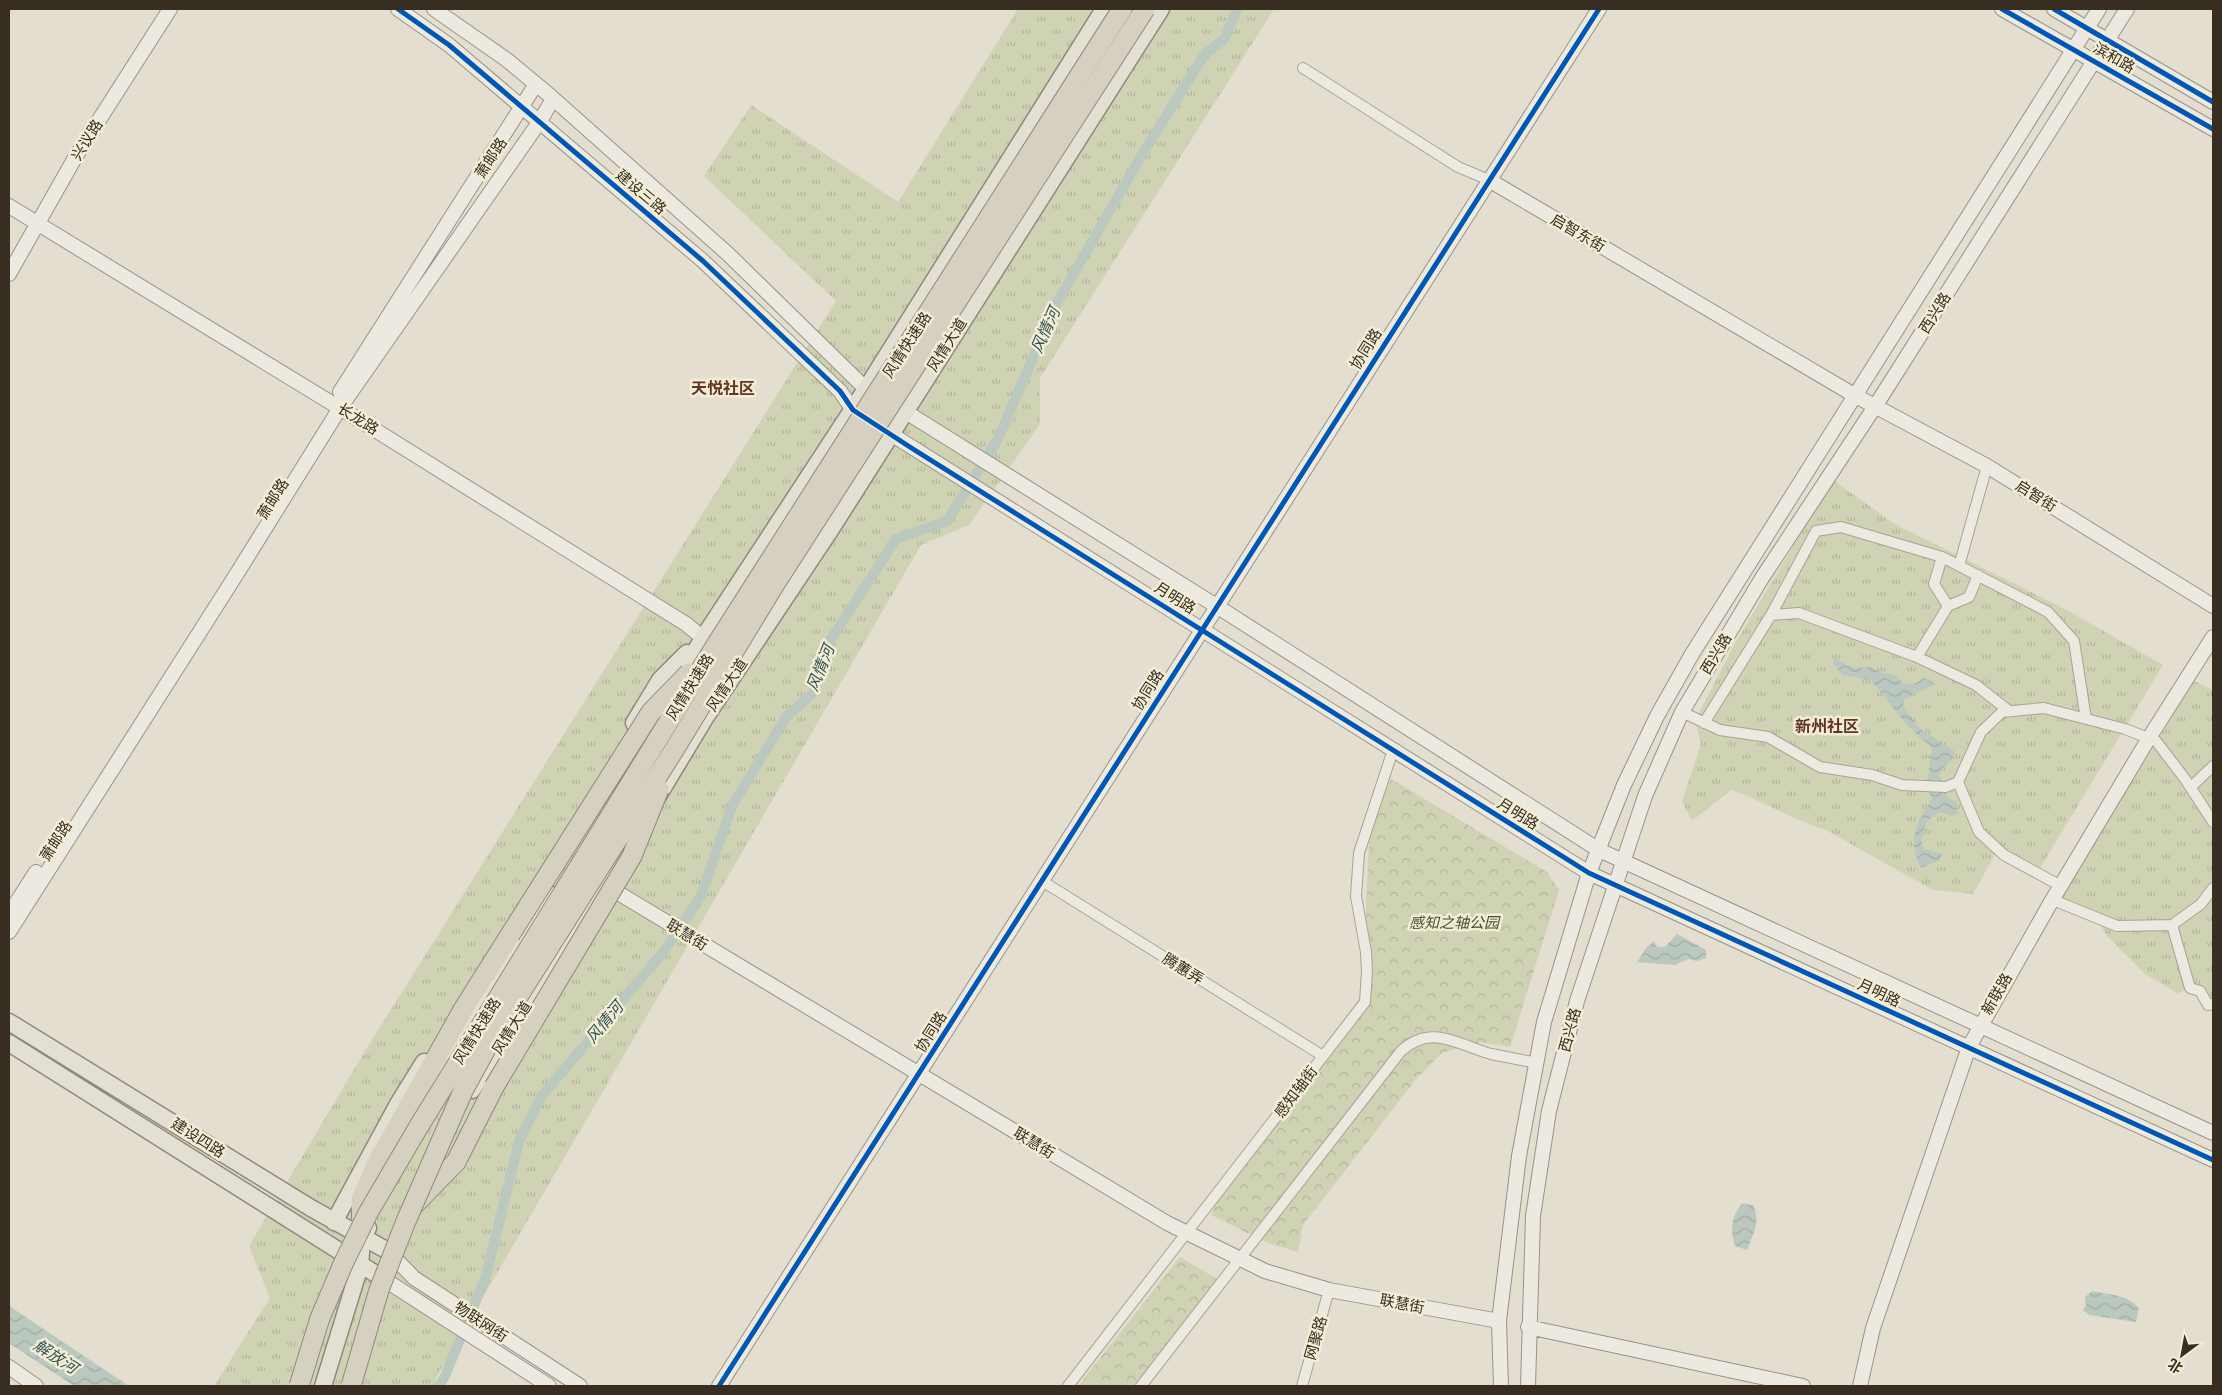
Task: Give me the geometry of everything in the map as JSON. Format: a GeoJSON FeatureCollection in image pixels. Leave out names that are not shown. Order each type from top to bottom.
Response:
{"type":"FeatureCollection","features":[{"type":"Feature","properties":{"kind":"highway","name":"风情快速路"},"geometry":{"type":"LineString","coordinates":[[299,1386],[320,1318],[373,1205],[709,641],[1122,9]]}},
{"type":"Feature","properties":{"kind":"highway","name":"风情快速路"},"geometry":{"type":"LineString","coordinates":[[352,1386],[379,1290],[406,1221],[463,1091],[493,1036],[676,747],[772,587],[1145,9]]}},
{"type":"Feature","properties":{"kind":"highway"},"geometry":{"type":"LineString","coordinates":[[362,1238],[362,1199],[378,1161],[464,1008],[651,712],[709,641]]}},
{"type":"Feature","properties":{"kind":"highway"},"geometry":{"type":"LineString","coordinates":[[402,1218],[456,1162],[494,1087],[632,856],[676,747]]}},
{"type":"Feature","properties":{"kind":"main road"},"geometry":{"type":"LineString","coordinates":[[323,1386],[360,1266],[362,1238],[372,1220],[388,1164],[416,1111],[1039,109],[1104,9]]}},
{"type":"Feature","properties":{"kind":"main road","name":"风情大道"},"geometry":{"type":"LineString","coordinates":[[344,1386],[369,1299],[422,1163],[490,1064],[705,718],[830,530],[1161,9]]}},
{"type":"Feature","properties":{"kind":"main road"},"geometry":{"type":"LineString","coordinates":[[334,1222],[398,1104],[660,680],[709,641]]}},
{"type":"Feature","properties":{"kind":"main road","name":"建设四路"},"geometry":{"type":"LineString","coordinates":[[9,1022],[334,1222],[388,1252]]}},
{"type":"Feature","properties":{"kind":"main road","name":"建设四路"},"geometry":{"type":"LineString","coordinates":[[9,1043],[360,1266],[379,1276]]}},
{"type":"Feature","properties":{"kind":"street","name":"兴议路"},"geometry":{"type":"LineString","coordinates":[[9,274],[76,156],[170,9]]}},
{"type":"Feature","properties":{"kind":"street","name":"建设三路"},"geometry":{"type":"LineString","coordinates":[[398,9],[449,45],[703,261],[840,391],[853,410]]}},
{"type":"Feature","properties":{"kind":"street","name":"建设三路"},"geometry":{"type":"LineString","coordinates":[[434,9],[507,60],[536,84],[728,254],[866,388]]}},
{"type":"Feature","properties":{"kind":"street","name":"协同路"},"geometry":{"type":"LineString","coordinates":[[719,1386],[1599,9]]}},
{"type":"Feature","properties":{"kind":"street","name":"滨和路"},"geometry":{"type":"LineString","coordinates":[[2002,9],[2213,129]]}},
{"type":"Feature","properties":{"kind":"street","name":"滨和路"},"geometry":{"type":"LineString","coordinates":[[2054,9],[2213,102]]}},
{"type":"Feature","properties":{"kind":"street","name":"西兴路"},"geometry":{"type":"LineString","coordinates":[[1501,1386],[1499,1321],[1519,1156],[1544,1022],[1588,873],[1624,785],[1661,708],[1692,654],[2099,9]]}},
{"type":"Feature","properties":{"kind":"street","name":"西兴路"},"geometry":{"type":"LineString","coordinates":[[1528,1386],[1528,1327],[1534,1216],[1549,1111],[1577,1001],[1645,796],[1682,712],[1762,578],[1876,405],[2127,9]]}},
{"type":"Feature","properties":{"kind":"street","name":"启智东街"},"geometry":{"type":"LineString","coordinates":[[1303,68],[1458,168],[1489,180],[1854,395]]}},
{"type":"Feature","properties":{"kind":"street","name":"萧邮路"},"geometry":{"type":"LineString","coordinates":[[9,932],[536,84]]}},
{"type":"Feature","properties":{"kind":"street","name":"萧邮路"},"geometry":{"type":"LineString","coordinates":[[9,914],[336,406],[540,121],[553,99]]}},
{"type":"Feature","properties":{"kind":"street","name":"长龙路"},"geometry":{"type":"LineString","coordinates":[[9,206],[336,406],[686,624],[709,641]]}},
{"type":"Feature","properties":{"kind":"street","name":"月明路"},"geometry":{"type":"LineString","coordinates":[[866,388],[1218,607],[1599,850],[2213,1133]]}},
{"type":"Feature","properties":{"kind":"street","name":"启智街"},"geometry":{"type":"LineString","coordinates":[[1854,395],[1876,405],[1987,466],[2213,606]]}},
{"type":"Feature","properties":{"kind":"street","name":"月明路"},"geometry":{"type":"LineString","coordinates":[[853,410],[1588,873],[2213,1160]]}},
{"type":"Feature","properties":{"kind":"street"},"geometry":{"type":"LineString","coordinates":[[1959,566],[1987,466]]}},
{"type":"Feature","properties":{"kind":"street"},"geometry":{"type":"LineString","coordinates":[[1704,723],[1771,615],[1816,531],[1841,527],[1942,557],[2048,612],[2074,641],[2086,719]]}},
{"type":"Feature","properties":{"kind":"street"},"geometry":{"type":"LineString","coordinates":[[1942,557],[1934,584],[1948,606]]}},
{"type":"Feature","properties":{"kind":"street"},"geometry":{"type":"LineString","coordinates":[[1917,657],[1948,606],[1969,596],[1978,575]]}},
{"type":"Feature","properties":{"kind":"street"},"geometry":{"type":"LineString","coordinates":[[1771,615],[1799,613],[1917,657],[1976,685],[2009,712]]}},
{"type":"Feature","properties":{"kind":"street","name":"新联路"},"geometry":{"type":"LineString","coordinates":[[1860,1386],[1873,1328],[1968,1047],[2051,902],[2149,738],[2213,637]]}},
{"type":"Feature","properties":{"kind":"street"},"geometry":{"type":"LineString","coordinates":[[1682,712],[1720,730],[1768,737],[1820,767],[1872,775],[1902,785],[1946,787],[1958,782],[1981,732],[2002,712],[2044,708],[2156,741],[2191,788],[2213,822]]}},
{"type":"Feature","properties":{"kind":"street","name":"感知轴街"},"geometry":{"type":"LineString","coordinates":[[1068,1386],[1365,1002],[1366,952],[1356,896],[1359,853],[1393,750]]}},
{"type":"Feature","properties":{"kind":"street"},"geometry":{"type":"LineString","coordinates":[[2191,788],[2208,768],[2213,766]]}},
{"type":"Feature","properties":{"kind":"street"},"geometry":{"type":"LineString","coordinates":[[1958,782],[1979,832],[2004,855],[2061,886]]}},
{"type":"Feature","properties":{"kind":"street","name":"腾蕙弄"},"geometry":{"type":"LineString","coordinates":[[1042,881],[1323,1056]]}},
{"type":"Feature","properties":{"kind":"street","name":"联慧街"},"geometry":{"type":"LineString","coordinates":[[602,884],[1167,1223],[1264,1271],[1330,1290],[1499,1321]]}},
{"type":"Feature","properties":{"kind":"street"},"geometry":{"type":"LineString","coordinates":[[2051,902],[2058,902],[2117,926],[2172,925],[2200,904],[2213,888]]}},
{"type":"Feature","properties":{"kind":"street"},"geometry":{"type":"LineString","coordinates":[[2172,925],[2190,988],[2200,990],[2208,1005],[2213,1004]]}},
{"type":"Feature","properties":{"kind":"street"},"geometry":{"type":"LineString","coordinates":[[1141,1386],[1401,1051],[1411,1042],[1427,1038],[1448,1038],[1489,1053],[1537,1063]]}},
{"type":"Feature","properties":{"kind":"street","name":"物联网街"},"geometry":{"type":"LineString","coordinates":[[388,1252],[414,1278],[580,1386]]}},
{"type":"Feature","properties":{"kind":"street","name":"物联网街"},"geometry":{"type":"LineString","coordinates":[[379,1276],[549,1386]]}},
{"type":"Feature","properties":{"kind":"street","name":"网聚路"},"geometry":{"type":"LineString","coordinates":[[1302,1386],[1330,1290]]}},
{"type":"Feature","properties":{"kind":"street"},"geometry":{"type":"LineString","coordinates":[[1528,1327],[1803,1386]]}},
{"type":"Feature","properties":{"kind":"street"},"geometry":{"type":"LineString","coordinates":[[9,1367],[36,1386]]}},
{"type":"Feature","properties":{"kind":"green space"},"geometry":{"type":"Polygon","coordinates":[[[1018,9],[1274,9],[1040,378],[1040,424],[969,525],[921,545],[436,1378],[434,1386],[214,1386],[270,1298],[249,1246],[365,1051],[836,301],[704,176],[751,105],[898,202],[1018,9]]]}},
{"type":"Feature","properties":{"kind":"green space"},"geometry":{"type":"Polygon","coordinates":[[[1833,480],[1895,524],[2063,608],[2163,665],[2037,873],[1998,849],[1973,894],[1933,890],[1826,830],[1731,790],[1692,821],[1682,802],[1701,744],[1695,720],[1736,642],[1833,480]]]}},
{"type":"Feature","properties":{"kind":"green space"},"geometry":{"type":"Polygon","coordinates":[[[2194,681],[2213,690],[2213,1004],[2190,988],[2177,993],[2145,974],[2107,936],[2096,918],[2058,902],[2194,681]]]}},
{"type":"Feature","properties":{"kind":"green space","name":"感知之轴公园"},"geometry":{"type":"Polygon","coordinates":[[[1391,779],[1547,872],[1559,890],[1510,1047],[1480,1042],[1442,1053],[1417,1078],[1303,1225],[1298,1252],[1268,1243],[1211,1215],[1216,1202],[1319,1052],[1362,995],[1370,822],[1391,779]]]}},
{"type":"Feature","properties":{"kind":"green space"},"geometry":{"type":"Polygon","coordinates":[[[1180,1257],[1217,1279],[1134,1386],[1078,1386],[1180,1257]]]}},
{"type":"Feature","properties":{"kind":"water"},"geometry":{"type":"Polygon","coordinates":[[[1835,658],[1852,668],[1870,667],[1883,673],[1895,675],[1904,684],[1914,684],[1924,678],[1935,684],[1904,699],[1903,706],[1919,728],[1954,751],[1952,760],[1939,771],[1944,795],[1956,802],[1958,813],[1952,816],[1939,812],[1927,821],[1921,841],[1924,849],[1942,854],[1940,860],[1921,868],[1914,840],[1918,824],[1932,799],[1927,788],[1932,748],[1908,726],[1871,680],[1843,675],[1833,663],[1835,658]]]}},
{"type":"Feature","properties":{"kind":"water"},"geometry":{"type":"Polygon","coordinates":[[[1677,934],[1706,950],[1706,958],[1697,961],[1688,959],[1675,965],[1637,962],[1646,948],[1654,941],[1657,947],[1665,947],[1677,934]]]}},
{"type":"Feature","properties":{"kind":"water"},"geometry":{"type":"Polygon","coordinates":[[[1742,1204],[1753,1205],[1756,1217],[1755,1228],[1747,1250],[1735,1246],[1732,1235],[1732,1224],[1742,1204]]]}},
{"type":"Feature","properties":{"kind":"water"},"geometry":{"type":"Polygon","coordinates":[[[2092,1291],[2118,1296],[2135,1304],[2139,1309],[2136,1322],[2089,1315],[2083,1310],[2086,1305],[2085,1297],[2092,1291]]]}},
{"type":"Feature","properties":{"kind":"water","name":"解放河"},"geometry":{"type":"Polygon","coordinates":[[[9,1306],[129,1386],[74,1386],[9,1343],[9,1306]]]}},
{"type":"Feature","properties":{"kind":"waterway","name":"风情河"},"geometry":{"type":"LineString","coordinates":[[439,1386],[445,1376],[486,1276],[519,1141],[541,1097],[664,951],[701,896],[732,806],[786,717],[813,693],[828,644],[896,539],[947,521],[998,439],[1055,306],[1143,153],[1205,54],[1225,38],[1237,9]]}},
{"type":"Feature","properties":{"kind":"cycle path"},"geometry":{"type":"LineString","coordinates":[[398,9],[449,45],[703,261],[840,391],[853,410],[913,449],[1589,873],[2213,1160]]}},
{"type":"Feature","properties":{"kind":"cycle path"},"geometry":{"type":"LineString","coordinates":[[719,1386],[1599,9]]}},
{"type":"Feature","properties":{"kind":"cycle path"},"geometry":{"type":"LineString","coordinates":[[2002,9],[2213,129]]}},
{"type":"Feature","properties":{"kind":"cycle path"},"geometry":{"type":"LineString","coordinates":[[2054,9],[2213,102]]}},
{"type":"Feature","properties":{"kind":"district","name":"天悦社区"},"geometry":{"type":"Point","coordinates":[723,388]}},
{"type":"Feature","properties":{"kind":"district","name":"新州社区"},"geometry":{"type":"Point","coordinates":[1827,726]}}]}
